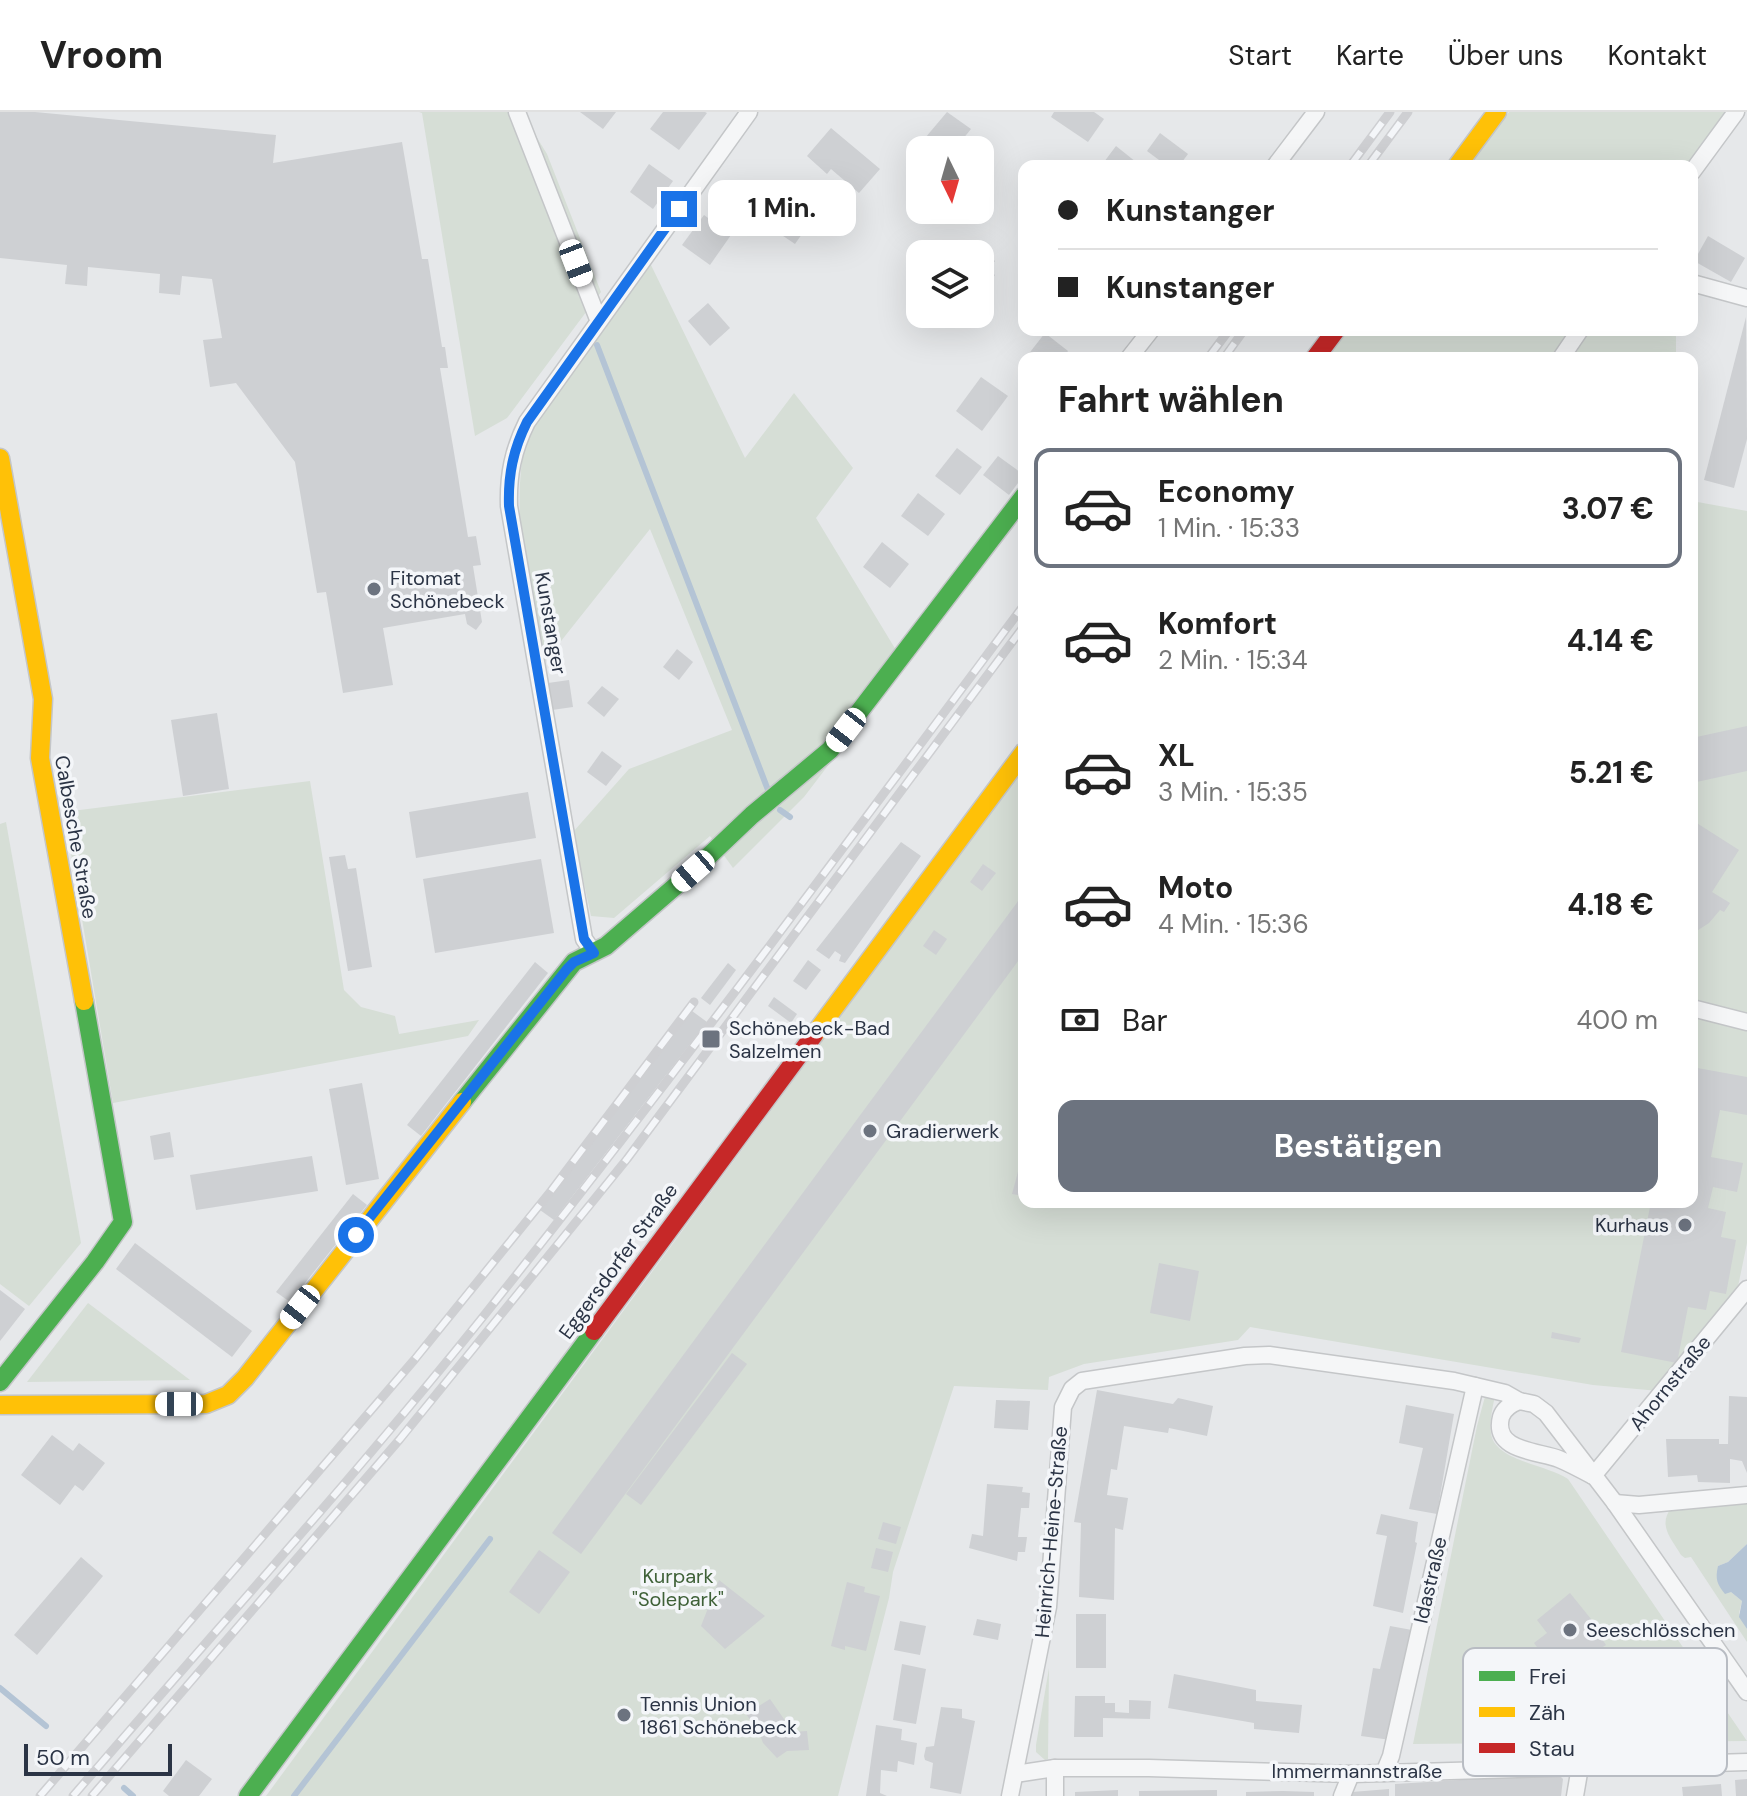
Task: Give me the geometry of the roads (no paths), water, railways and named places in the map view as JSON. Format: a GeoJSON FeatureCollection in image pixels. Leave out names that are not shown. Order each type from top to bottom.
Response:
{"type":"FeatureCollection","features":[{"type":"Feature","properties":{"kind":"street"},"geometry":{"type":"LineString","coordinates":[[517,112],[598,319]]}},
{"type":"Feature","properties":{"kind":"street","name":"Kunstanger"},"geometry":{"type":"LineString","coordinates":[[594,953],[584,939],[508,484],[517,442],[527,422],[749,112]]}},
{"type":"Feature","properties":{"kind":"street"},"geometry":{"type":"LineString","coordinates":[[1280,160],[1316,112]]}},
{"type":"Feature","properties":{"kind":"street"},"geometry":{"type":"LineString","coordinates":[[1461,160],[1497,112]]}},
{"type":"Feature","properties":{"kind":"street"},"geometry":{"type":"LineString","coordinates":[[1698,164],[1736,112]]}},
{"type":"Feature","properties":{"kind":"street"},"geometry":{"type":"LineString","coordinates":[[1698,285],[1747,298]]}},
{"type":"Feature","properties":{"kind":"street"},"geometry":{"type":"LineString","coordinates":[[1134,352],[1146,336]]}},
{"type":"Feature","properties":{"kind":"street","name":"Calbesche Straße"},"geometry":{"type":"LineString","coordinates":[[0,458],[43,699],[38,738],[40,758],[123,1222],[0,1382]]}},
{"type":"Feature","properties":{"kind":"street"},"geometry":{"type":"LineString","coordinates":[[0,1405],[206,1404],[228,1395],[245,1378],[524,1021],[574,962],[594,953],[624,931],[752,815],[830,750],[1018,504]]}},
{"type":"Feature","properties":{"kind":"street","name":"Eggersdorfer Straße"},"geometry":{"type":"LineString","coordinates":[[248,1796],[1018,760]]}},
{"type":"Feature","properties":{"kind":"street"},"geometry":{"type":"LineString","coordinates":[[1698,1010],[1747,1022]]}},
{"type":"Feature","properties":{"kind":"street","name":"Ahornstraße"},"geometry":{"type":"LineString","coordinates":[[1593,1476],[1747,1289]]}},
{"type":"Feature","properties":{"kind":"street","name":"Heinrich-Heine-Straße"},"geometry":{"type":"LineString","coordinates":[[1010,1796],[1048,1607],[1063,1407],[1072,1389],[1092,1378],[1269,1355],[1475,1386],[1534,1404],[1546,1413],[1615,1503],[1716,1648]]}},
{"type":"Feature","properties":{"kind":"street","name":"Idastraße"},"geometry":{"type":"LineString","coordinates":[[1384,1773],[1391,1756],[1475,1386]]}},
{"type":"Feature","properties":{"kind":"street"},"geometry":{"type":"LineString","coordinates":[[1519,1401],[1512,1404],[1501,1418],[1507,1440],[1529,1453],[1556,1458],[1593,1476]]}},
{"type":"Feature","properties":{"kind":"street"},"geometry":{"type":"LineString","coordinates":[[1615,1503],[1639,1505],[1747,1495]]}},
{"type":"Feature","properties":{"kind":"street","name":"Heinrich-Heine-Straße"},"geometry":{"type":"LineString","coordinates":[[1727,1663],[1747,1692]]}},
{"type":"Feature","properties":{"kind":"street","name":"Immermannstraße"},"geometry":{"type":"LineString","coordinates":[[1727,1763],[1747,1762]]}},
{"type":"Feature","properties":{"kind":"street"},"geometry":{"type":"LineString","coordinates":[[1055,1768],[1055,1796]]}},
{"type":"Feature","properties":{"kind":"street","name":"Immermannstraße"},"geometry":{"type":"LineString","coordinates":[[1015,1774],[1055,1768],[1351,1774],[1463,1771]]}},
{"type":"Feature","properties":{"kind":"street"},"geometry":{"type":"LineString","coordinates":[[1342,1796],[1351,1774]]}},
{"type":"Feature","properties":{"kind":"street"},"geometry":{"type":"LineString","coordinates":[[1575,1796],[1578,1776]]}},
{"type":"Feature","properties":{"kind":"water"},"geometry":{"type":"Polygon","coordinates":[[[1747,1544],[1747,1629],[1739,1617],[1742,1601],[1731,1592],[1725,1594],[1718,1584],[1717,1574],[1718,1566],[1728,1562],[1747,1544]]]}},
{"type":"Feature","properties":{"kind":"waterway"},"geometry":{"type":"LineString","coordinates":[[597,345],[768,790]]}},
{"type":"Feature","properties":{"kind":"waterway"},"geometry":{"type":"LineString","coordinates":[[780,810],[790,817]]}},
{"type":"Feature","properties":{"kind":"waterway"},"geometry":{"type":"LineString","coordinates":[[294,1796],[490,1539]]}},
{"type":"Feature","properties":{"kind":"waterway"},"geometry":{"type":"LineString","coordinates":[[0,1688],[46,1726]]}},
{"type":"Feature","properties":{"kind":"waterway"},"geometry":{"type":"LineString","coordinates":[[124,1788],[133,1796]]}},
{"type":"Feature","properties":{"kind":"railway"},"geometry":{"type":"LineString","coordinates":[[1354,160],[1390,112]]}},
{"type":"Feature","properties":{"kind":"railway"},"geometry":{"type":"LineString","coordinates":[[1372,160],[1408,112]]}},
{"type":"Feature","properties":{"kind":"railway"},"geometry":{"type":"LineString","coordinates":[[1212,352],[1224,336]]}},
{"type":"Feature","properties":{"kind":"railway"},"geometry":{"type":"LineString","coordinates":[[1228,352],[1240,336]]}},
{"type":"Feature","properties":{"kind":"railway"},"geometry":{"type":"LineString","coordinates":[[73,1796],[334,1496],[486,1313],[691,1050],[1018,613]]}},
{"type":"Feature","properties":{"kind":"railway"},"geometry":{"type":"LineString","coordinates":[[92,1796],[400,1439],[627,1159],[1018,634]]}},
{"type":"Feature","properties":{"kind":"railway"},"geometry":{"type":"LineString","coordinates":[[40,1796],[415,1359],[551,1191],[694,1002]]}},
{"type":"Feature","properties":{"kind":"place","name":"Fitomat Schönebeck"},"geometry":{"type":"Point","coordinates":[374,589]}},
{"type":"Feature","properties":{"kind":"place","name":"Schönebeck-Bad Salzelmen"},"geometry":{"type":"Point","coordinates":[711,1039]}},
{"type":"Feature","properties":{"kind":"place","name":"Gradierwerk"},"geometry":{"type":"Point","coordinates":[870,1131]}},
{"type":"Feature","properties":{"kind":"place","name":"Kurhaus"},"geometry":{"type":"Point","coordinates":[1685,1225]}},
{"type":"Feature","properties":{"kind":"place","name":"Seeschlösschen"},"geometry":{"type":"Point","coordinates":[1570,1630]}},
{"type":"Feature","properties":{"kind":"place","name":"Tennis Union 1861 Schönebeck"},"geometry":{"type":"Point","coordinates":[624,1715]}},
{"type":"Feature","properties":{"kind":"park label","name":"Kurpark \"Solepark\""},"geometry":{"type":"Point","coordinates":[678,1588]}}]}
